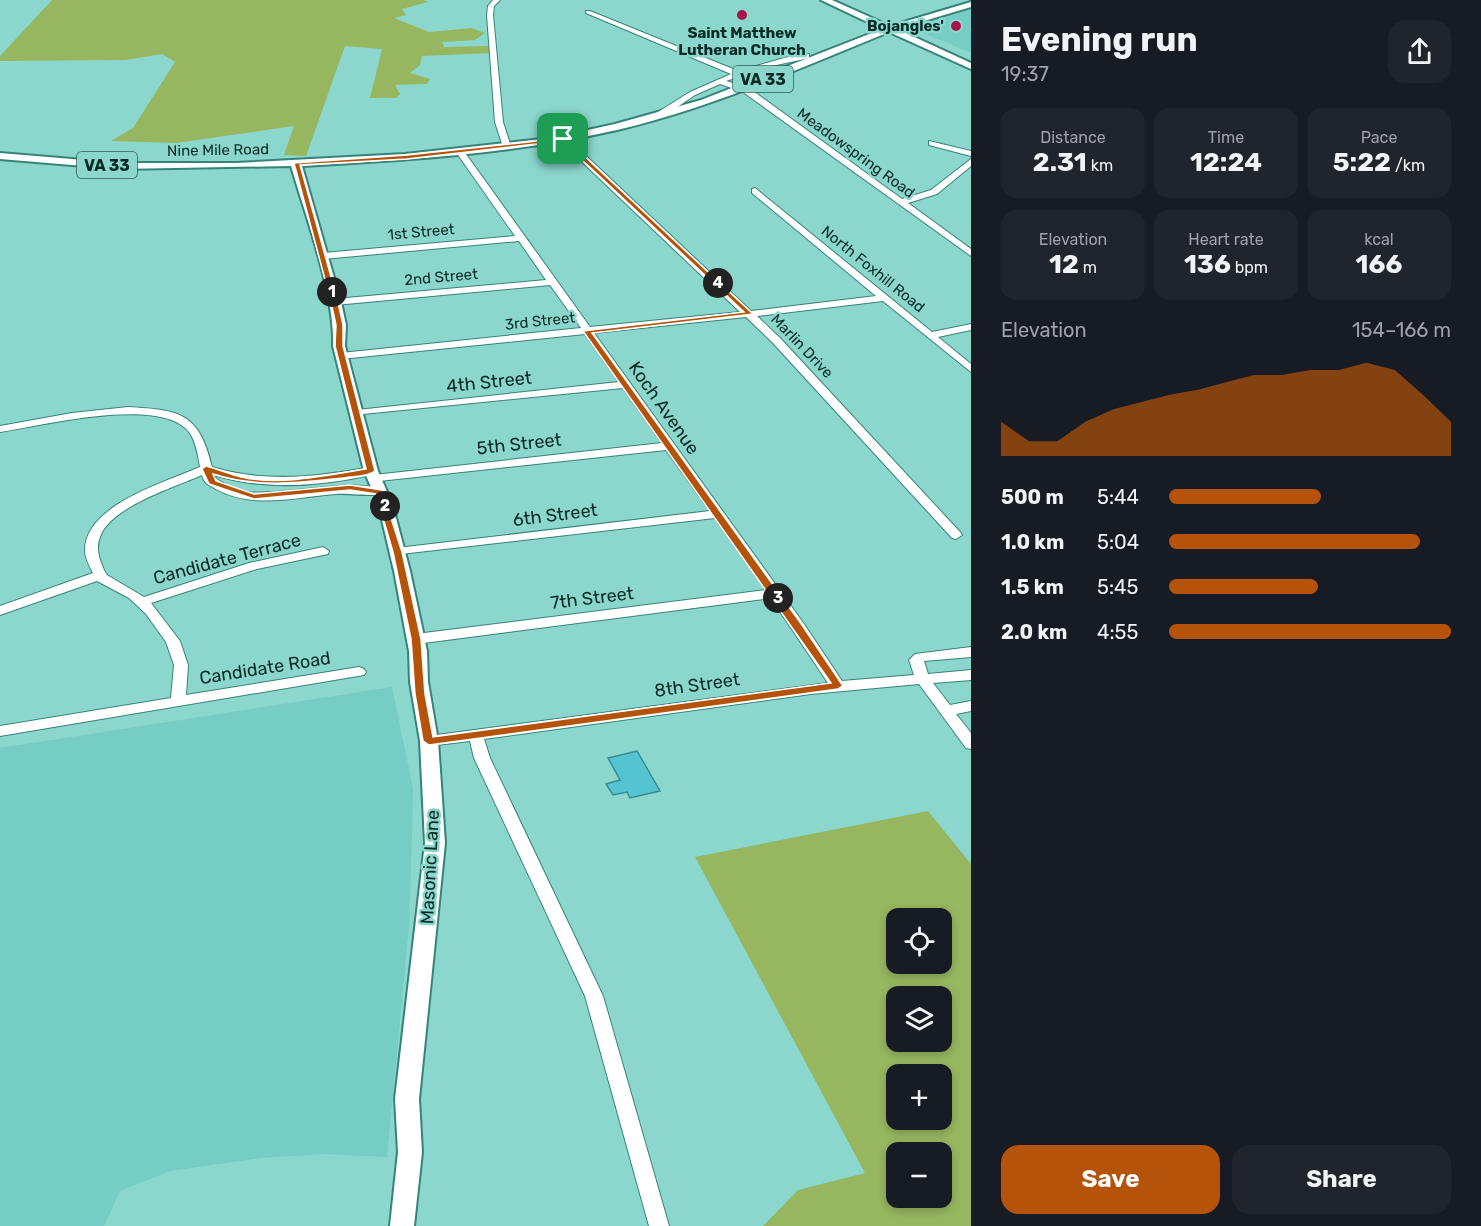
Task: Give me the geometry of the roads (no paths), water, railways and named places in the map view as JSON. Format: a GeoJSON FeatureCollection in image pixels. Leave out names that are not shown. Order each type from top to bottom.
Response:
{"type":"FeatureCollection","features":[{"type":"Feature","properties":{"kind":"main road"},"geometry":{"type":"LineString","coordinates":[[825,0],[891,26]]}},
{"type":"Feature","properties":{"kind":"main road"},"geometry":{"type":"LineString","coordinates":[[839,0],[970,63]]}},
{"type":"Feature","properties":{"kind":"main road","name":"Nine Mile Road"},"geometry":{"type":"LineString","coordinates":[[0,156],[120,166],[296,164],[460,152],[563,139],[661,114],[806,56],[969,0]]}},
{"type":"Feature","properties":{"kind":"main road","name":"Nine Mile Road"},"geometry":{"type":"LineString","coordinates":[[732,85],[891,26],[971,4]]}},
{"type":"Feature","properties":{"kind":"main road","name":"Masonic Lane"},"geometry":{"type":"LineString","coordinates":[[296,164],[340,325],[341,356],[375,481],[398,552],[416,639],[420,694],[429,741],[435,843],[407,1099],[410,1152],[402,1226]]}},
{"type":"Feature","properties":{"kind":"street"},"geometry":{"type":"LineString","coordinates":[[497,0],[491,6],[490,15],[499,122],[507,147]]}},
{"type":"Feature","properties":{"kind":"street"},"geometry":{"type":"LineString","coordinates":[[588,12],[740,75]]}},
{"type":"Feature","properties":{"kind":"street"},"geometry":{"type":"LineString","coordinates":[[661,114],[681,100],[732,85],[740,75],[771,64],[806,56]]}},
{"type":"Feature","properties":{"kind":"street","name":"Meadowspring Road"},"geometry":{"type":"LineString","coordinates":[[732,85],[971,253]]}},
{"type":"Feature","properties":{"kind":"street","name":"Marlin Drive"},"geometry":{"type":"LineString","coordinates":[[563,139],[750,314],[956,535]]}},
{"type":"Feature","properties":{"kind":"street"},"geometry":{"type":"LineString","coordinates":[[932,143],[971,154]]}},
{"type":"Feature","properties":{"kind":"street","name":"Koch Avenue"},"geometry":{"type":"LineString","coordinates":[[460,152],[774,592],[838,686]]}},
{"type":"Feature","properties":{"kind":"street"},"geometry":{"type":"LineString","coordinates":[[901,202],[934,192],[971,162]]}},
{"type":"Feature","properties":{"kind":"street","name":"North Foxhill Road"},"geometry":{"type":"LineString","coordinates":[[755,191],[971,369]]}},
{"type":"Feature","properties":{"kind":"street","name":"1st Street"},"geometry":{"type":"LineString","coordinates":[[323,256],[521,238]]}},
{"type":"Feature","properties":{"kind":"street","name":"2nd Street"},"geometry":{"type":"LineString","coordinates":[[334,302],[551,282]]}},
{"type":"Feature","properties":{"kind":"street","name":"3rd Street"},"geometry":{"type":"LineString","coordinates":[[341,356],[884,298]]}},
{"type":"Feature","properties":{"kind":"street"},"geometry":{"type":"LineString","coordinates":[[930,335],[971,327]]}},
{"type":"Feature","properties":{"kind":"street","name":"4th Street"},"geometry":{"type":"LineString","coordinates":[[357,413],[625,385]]}},
{"type":"Feature","properties":{"kind":"street"},"geometry":{"type":"LineString","coordinates":[[0,429],[119,412],[166,413],[192,428],[206,469],[213,482],[254,496],[350,488],[375,481]]}},
{"type":"Feature","properties":{"kind":"street","name":"5th Street"},"geometry":{"type":"LineString","coordinates":[[375,481],[668,446]]}},
{"type":"Feature","properties":{"kind":"street"},"geometry":{"type":"LineString","coordinates":[[0,611],[100,575],[91,548],[97,531],[111,515],[144,495],[206,469],[241,480],[262,482],[375,481]]}},
{"type":"Feature","properties":{"kind":"street","name":"6th Street"},"geometry":{"type":"LineString","coordinates":[[398,552],[717,514]]}},
{"type":"Feature","properties":{"kind":"street","name":"Candidate Terrace"},"geometry":{"type":"LineString","coordinates":[[141,602],[254,566],[323,551]]}},
{"type":"Feature","properties":{"kind":"street","name":"Candidate Road"},"geometry":{"type":"LineString","coordinates":[[100,575],[141,602],[177,649],[181,665],[178,702]]}},
{"type":"Feature","properties":{"kind":"street","name":"7th Street"},"geometry":{"type":"LineString","coordinates":[[416,639],[774,592]]}},
{"type":"Feature","properties":{"kind":"street"},"geometry":{"type":"LineString","coordinates":[[971,652],[917,658],[923,680],[971,744]]}},
{"type":"Feature","properties":{"kind":"street","name":"Candidate Road"},"geometry":{"type":"LineString","coordinates":[[0,731],[359,672]]}},
{"type":"Feature","properties":{"kind":"street","name":"8th Street"},"geometry":{"type":"LineString","coordinates":[[429,741],[838,686],[971,675]]}},
{"type":"Feature","properties":{"kind":"street"},"geometry":{"type":"LineString","coordinates":[[947,711],[971,706]]}},
{"type":"Feature","properties":{"kind":"street"},"geometry":{"type":"LineString","coordinates":[[476,736],[482,758],[594,996],[659,1226]]}},
{"type":"Feature","properties":{"kind":"place","name":"Saint Matthew Lutheran Church"},"geometry":{"type":"Point","coordinates":[742,15]}},
{"type":"Feature","properties":{"kind":"place","name":"Bojangles'"},"geometry":{"type":"Point","coordinates":[956,26]}}]}
